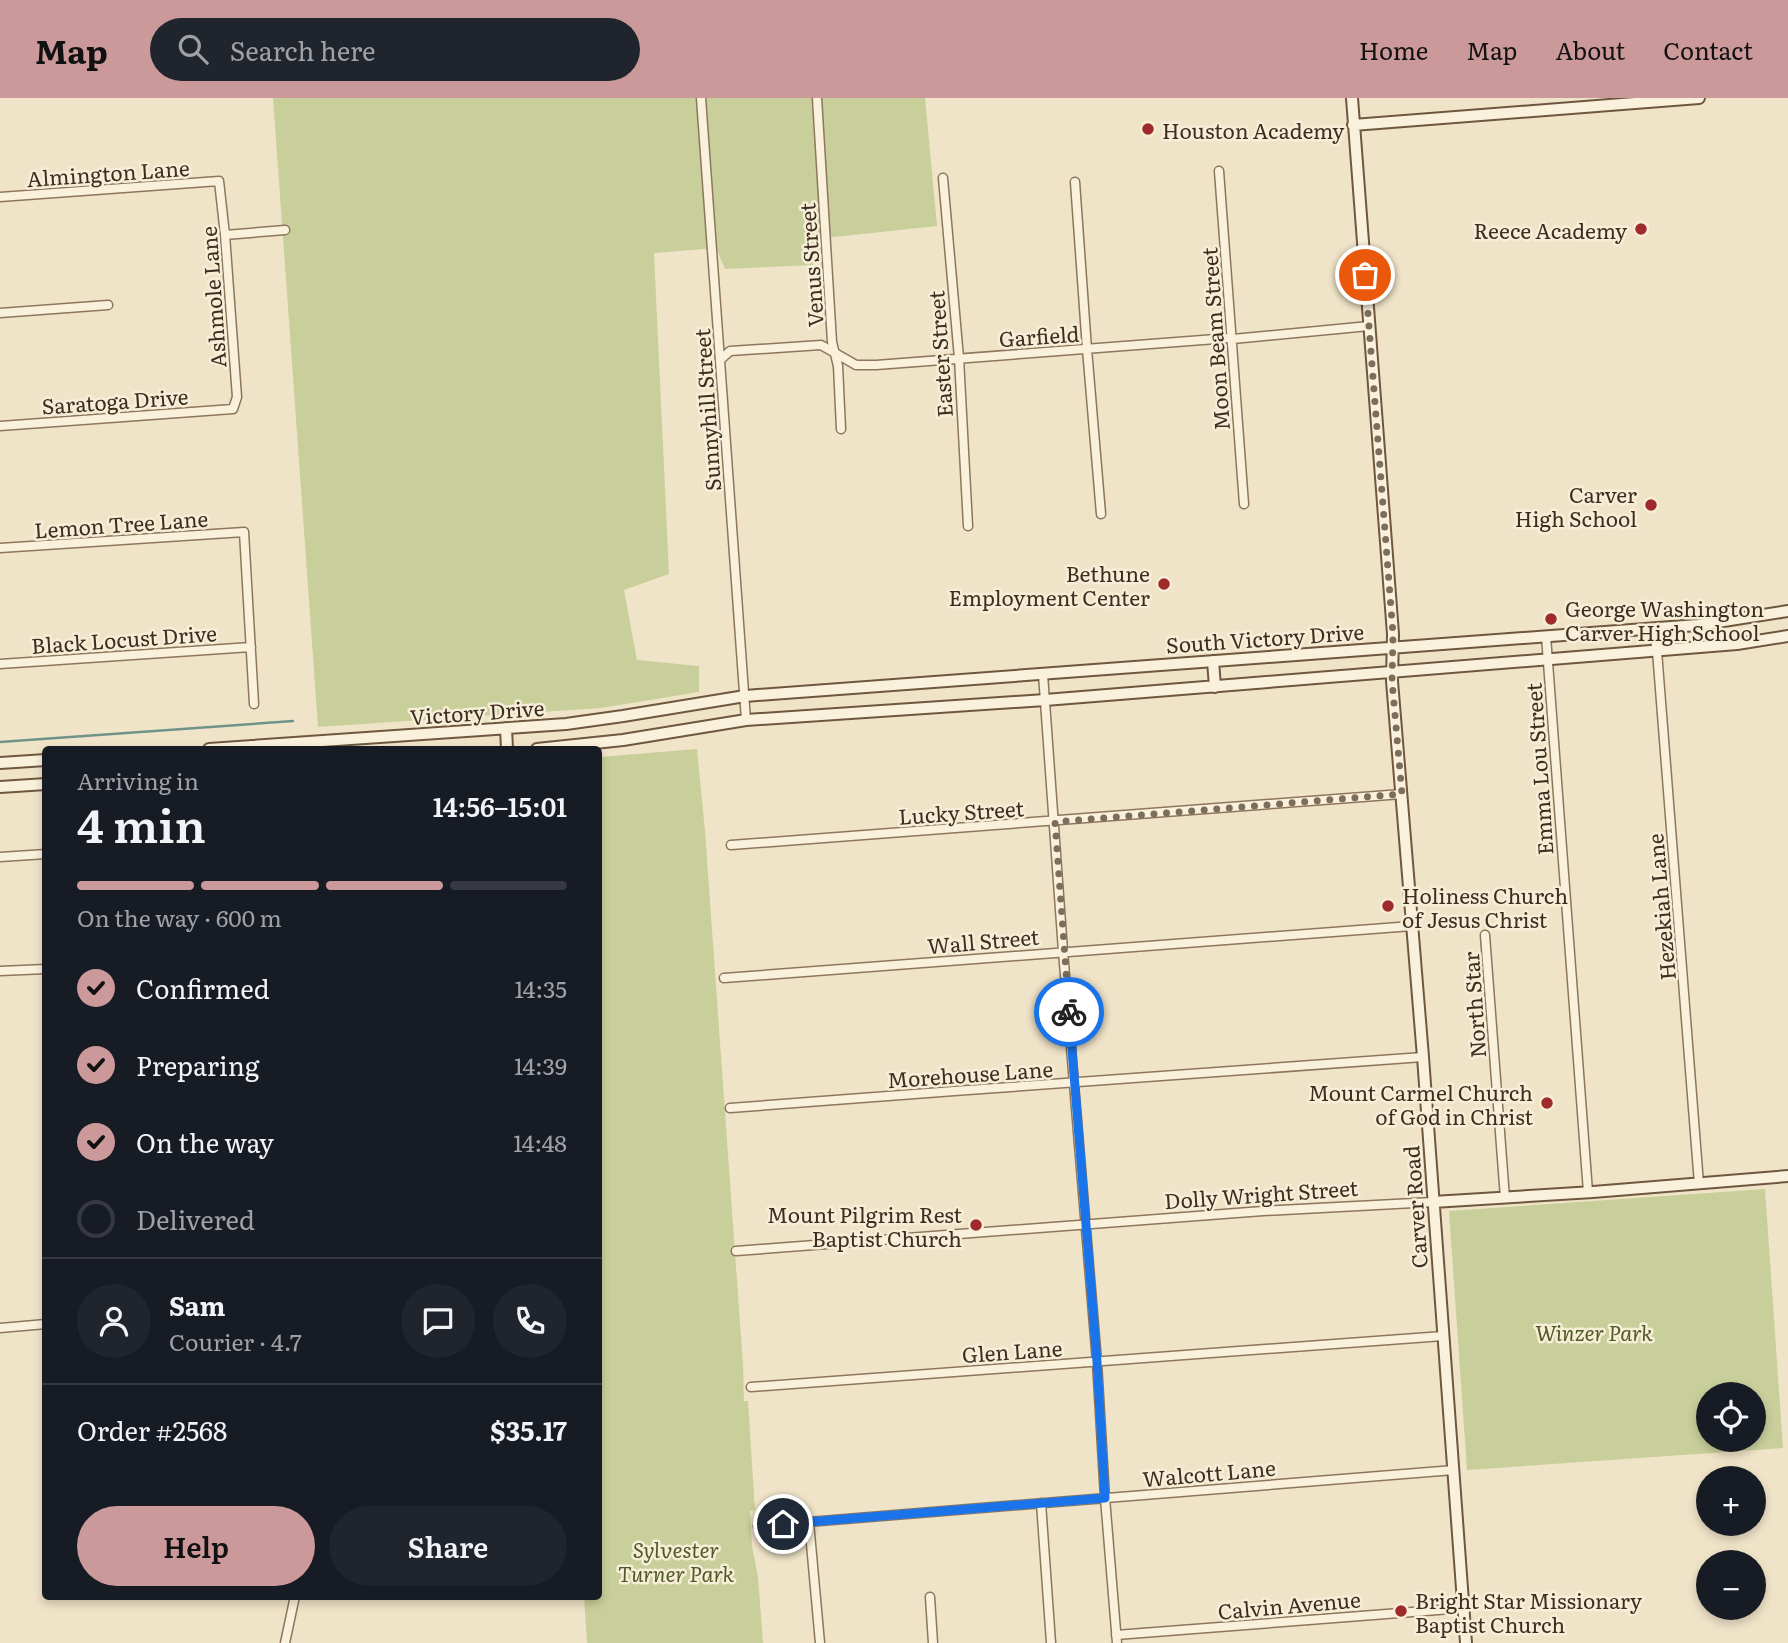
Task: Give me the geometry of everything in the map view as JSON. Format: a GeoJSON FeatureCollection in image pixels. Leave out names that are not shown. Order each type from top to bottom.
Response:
{"type":"FeatureCollection","features":[{"type":"Feature","properties":{"kind":"main road","name":"Carver Road"},"geometry":{"type":"LineString","coordinates":[[1352,98],[1466,1643]]}},
{"type":"Feature","properties":{"kind":"main road"},"geometry":{"type":"LineString","coordinates":[[1353,125],[1629,101],[1699,98]]}},
{"type":"Feature","properties":{"kind":"main road","name":"South Victory Drive"},"geometry":{"type":"LineString","coordinates":[[745,696],[1698,625],[1788,611]]}},
{"type":"Feature","properties":{"kind":"main road"},"geometry":{"type":"LineString","coordinates":[[746,720],[1215,687],[1737,644],[1788,636]]}},
{"type":"Feature","properties":{"kind":"main road"},"geometry":{"type":"LineString","coordinates":[[1213,661],[1215,687]]}},
{"type":"Feature","properties":{"kind":"main road","name":"Victory Drive"},"geometry":{"type":"LineString","coordinates":[[274,746],[566,724],[745,696]]}},
{"type":"Feature","properties":{"kind":"main road","name":"Victory Drive"},"geometry":{"type":"LineString","coordinates":[[566,746],[623,740],[746,720]]}},
{"type":"Feature","properties":{"kind":"main road"},"geometry":{"type":"LineString","coordinates":[[506,728],[507,746]]}},
{"type":"Feature","properties":{"kind":"main road"},"geometry":{"type":"LineString","coordinates":[[0,763],[42,760]]}},
{"type":"Feature","properties":{"kind":"main road"},"geometry":{"type":"LineString","coordinates":[[15,762],[18,786]]}},
{"type":"Feature","properties":{"kind":"main road"},"geometry":{"type":"LineString","coordinates":[[0,787],[42,784]]}},
{"type":"Feature","properties":{"kind":"main road","name":"Dolly Wright Street"},"geometry":{"type":"LineString","coordinates":[[1433,1202],[1788,1177]]}},
{"type":"Feature","properties":{"kind":"street","name":"Sunnyhill Street"},"geometry":{"type":"LineString","coordinates":[[701,98],[746,720]]}},
{"type":"Feature","properties":{"kind":"street","name":"Venus Street"},"geometry":{"type":"LineString","coordinates":[[817,98],[832,342],[838,366],[841,429]]}},
{"type":"Feature","properties":{"kind":"street","name":"Moon Beam Street"},"geometry":{"type":"LineString","coordinates":[[1220,171],[1244,504]]}},
{"type":"Feature","properties":{"kind":"street","name":"Easter Street"},"geometry":{"type":"LineString","coordinates":[[943,178],[968,526]]}},
{"type":"Feature","properties":{"kind":"street","name":"Almington Lane"},"geometry":{"type":"LineString","coordinates":[[0,197],[219,181]]}},
{"type":"Feature","properties":{"kind":"street","name":"Ashmole Lane"},"geometry":{"type":"LineString","coordinates":[[219,181],[237,397],[233,409]]}},
{"type":"Feature","properties":{"kind":"street"},"geometry":{"type":"LineString","coordinates":[[1075,182],[1101,514]]}},
{"type":"Feature","properties":{"kind":"street"},"geometry":{"type":"LineString","coordinates":[[225,235],[285,230]]}},
{"type":"Feature","properties":{"kind":"street"},"geometry":{"type":"LineString","coordinates":[[0,313],[108,305]]}},
{"type":"Feature","properties":{"kind":"street","name":"Garfield"},"geometry":{"type":"LineString","coordinates":[[720,360],[730,351],[821,345],[856,365],[876,365],[1233,339],[1369,326]]}},
{"type":"Feature","properties":{"kind":"street","name":"Saratoga Drive"},"geometry":{"type":"LineString","coordinates":[[0,426],[233,409]]}},
{"type":"Feature","properties":{"kind":"street","name":"Lemon Tree Lane"},"geometry":{"type":"LineString","coordinates":[[0,548],[244,532],[251,647]]}},
{"type":"Feature","properties":{"kind":"street","name":"Hezekiah Lane"},"geometry":{"type":"LineString","coordinates":[[1653,628],[1699,1184]]}},
{"type":"Feature","properties":{"kind":"street","name":"Emma Lou Street"},"geometry":{"type":"LineString","coordinates":[[1546,636],[1588,1192]]}},
{"type":"Feature","properties":{"kind":"street"},"geometry":{"type":"LineString","coordinates":[[251,647],[254,704]]}},
{"type":"Feature","properties":{"kind":"street","name":"Black Locust Drive"},"geometry":{"type":"LineString","coordinates":[[0,664],[251,647]]}},
{"type":"Feature","properties":{"kind":"street"},"geometry":{"type":"LineString","coordinates":[[1043,674],[1116,1639]]}},
{"type":"Feature","properties":{"kind":"street","name":"Lucky Street"},"geometry":{"type":"LineString","coordinates":[[731,845],[1402,794]]}},
{"type":"Feature","properties":{"kind":"street"},"geometry":{"type":"LineString","coordinates":[[0,857],[42,854]]}},
{"type":"Feature","properties":{"kind":"street","name":"Wall Street"},"geometry":{"type":"LineString","coordinates":[[724,978],[1412,926]]}},
{"type":"Feature","properties":{"kind":"street","name":"North Star"},"geometry":{"type":"LineString","coordinates":[[1485,935],[1505,1198]]}},
{"type":"Feature","properties":{"kind":"street"},"geometry":{"type":"LineString","coordinates":[[0,971],[42,969]]}},
{"type":"Feature","properties":{"kind":"street","name":"Morehouse Lane"},"geometry":{"type":"LineString","coordinates":[[730,1108],[1257,1067],[1423,1057]]}},
{"type":"Feature","properties":{"kind":"street","name":"Dolly Wright Street"},"geometry":{"type":"LineString","coordinates":[[736,1251],[1263,1211],[1433,1202]]}},
{"type":"Feature","properties":{"kind":"street"},"geometry":{"type":"LineString","coordinates":[[0,1328],[42,1324]]}},
{"type":"Feature","properties":{"kind":"street","name":"Glen Lane"},"geometry":{"type":"LineString","coordinates":[[751,1387],[1443,1336]]}},
{"type":"Feature","properties":{"kind":"street","name":"Walcott Lane"},"geometry":{"type":"LineString","coordinates":[[758,1526],[1454,1470]]}},
{"type":"Feature","properties":{"kind":"street"},"geometry":{"type":"LineString","coordinates":[[1041,1503],[1051,1643]]}},
{"type":"Feature","properties":{"kind":"street"},"geometry":{"type":"LineString","coordinates":[[809,1522],[820,1643]]}},
{"type":"Feature","properties":{"kind":"street"},"geometry":{"type":"LineString","coordinates":[[930,1597],[933,1643]]}},
{"type":"Feature","properties":{"kind":"street"},"geometry":{"type":"LineString","coordinates":[[285,1643],[294,1600]]}},
{"type":"Feature","properties":{"kind":"street","name":"Calvin Avenue"},"geometry":{"type":"LineString","coordinates":[[1116,1639],[1464,1608]]}},
{"type":"Feature","properties":{"kind":"green space"},"geometry":{"type":"Polygon","coordinates":[[[273,98],[925,98],[937,226],[815,239],[813,265],[725,269],[716,248],[654,253],[669,574],[624,590],[637,660],[699,666],[699,692],[601,708],[318,727],[273,98]]]}},
{"type":"Feature","properties":{"kind":"green space","name":"Sylvester Turner Park"},"geometry":{"type":"Polygon","coordinates":[[[697,749],[744,1401],[748,1401],[755,1510],[750,1511],[752,1546],[758,1577],[763,1643],[587,1643],[584,1600],[602,1600],[602,757],[697,749]]]}},
{"type":"Feature","properties":{"kind":"green space","name":"Winzer Park"},"geometry":{"type":"Polygon","coordinates":[[[1765,1189],[1783,1448],[1766,1449],[1766,1382],[1696,1382],[1696,1452],[1726,1452],[1467,1470],[1449,1211],[1765,1189]]]}},
{"type":"Feature","properties":{"kind":"waterway"},"geometry":{"type":"LineString","coordinates":[[0,742],[293,721]]}},
{"type":"Feature","properties":{"kind":"way so far"},"geometry":{"type":"LineString","coordinates":[[1069,1012],[1055,822],[1402,794],[1392,681],[1393,634],[1365,275]]}},
{"type":"Feature","properties":{"kind":"place","name":"Houston Academy"},"geometry":{"type":"Point","coordinates":[1148,129]}},
{"type":"Feature","properties":{"kind":"place","name":"Reece Academy"},"geometry":{"type":"Point","coordinates":[1641,229]}},
{"type":"Feature","properties":{"kind":"place","name":"Carver High School"},"geometry":{"type":"Point","coordinates":[1651,505]}},
{"type":"Feature","properties":{"kind":"place","name":"Bethune Employment Center"},"geometry":{"type":"Point","coordinates":[1164,584]}},
{"type":"Feature","properties":{"kind":"place","name":"George Washington Carver High School"},"geometry":{"type":"Point","coordinates":[1551,619]}},
{"type":"Feature","properties":{"kind":"place","name":"Holiness Church of Jesus Christ"},"geometry":{"type":"Point","coordinates":[1388,906]}},
{"type":"Feature","properties":{"kind":"place","name":"Mount Carmel Church of God in Christ"},"geometry":{"type":"Point","coordinates":[1547,1103]}},
{"type":"Feature","properties":{"kind":"place","name":"Mount Pilgrim Rest Baptist Church"},"geometry":{"type":"Point","coordinates":[976,1225]}},
{"type":"Feature","properties":{"kind":"place","name":"Bright Star Missionary Baptist Church"},"geometry":{"type":"Point","coordinates":[1401,1611]}},
{"type":"Feature","properties":{"kind":"route"},"geometry":{"type":"LineString","coordinates":[[783,1524],[1105,1498],[1069,1012]]}}]}
